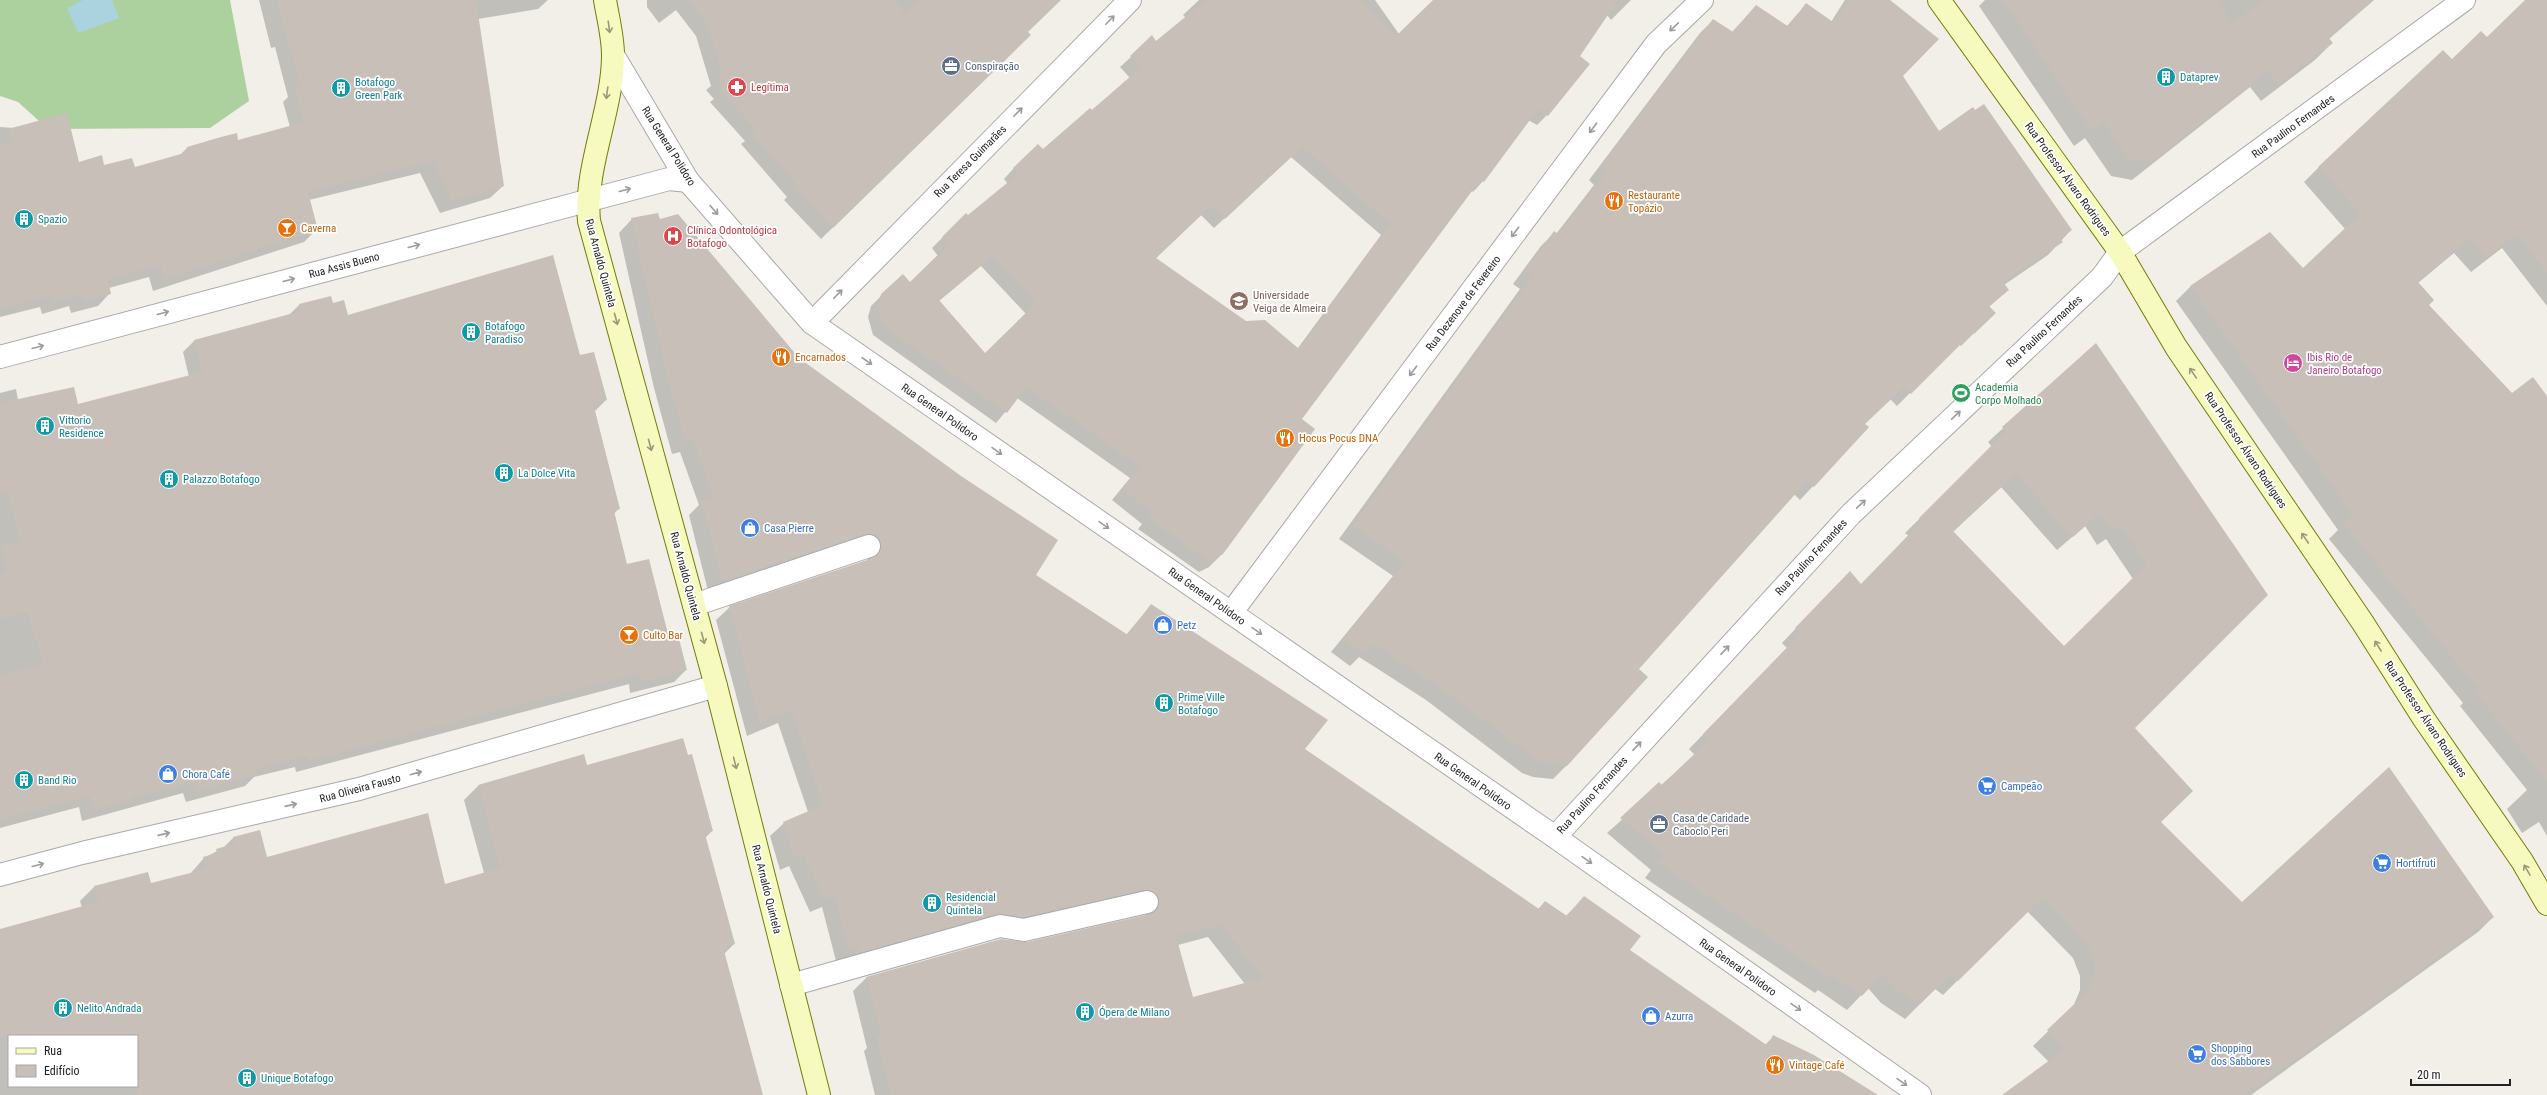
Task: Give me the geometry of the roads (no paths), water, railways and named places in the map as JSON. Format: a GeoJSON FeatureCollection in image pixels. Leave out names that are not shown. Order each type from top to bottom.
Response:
{"type":"FeatureCollection","features":[{"type":"Feature","properties":{"kind":"main road","name":"Rua General Polidoro"},"geometry":{"type":"LineString","coordinates":[[605,0],[613,55]]}},
{"type":"Feature","properties":{"kind":"main road","name":"Rua Professor Álvaro Rodrigues"},"geometry":{"type":"LineString","coordinates":[[1939,0],[2120,252],[2176,347],[2363,623],[2424,719],[2522,861],[2547,904]]}},
{"type":"Feature","properties":{"kind":"main road","name":"Rua Arnaldo Quintela"},"geometry":{"type":"LineString","coordinates":[[613,55],[603,125],[587,200],[589,221],[716,686],[819,1095]]}},
{"type":"Feature","properties":{"kind":"street","name":"Rua Teresa Guimarães"},"geometry":{"type":"LineString","coordinates":[[812,323],[1130,0]]}},
{"type":"Feature","properties":{"kind":"street","name":"Rua Dezenove de Fevereiro"},"geometry":{"type":"LineString","coordinates":[[1232,613],[1656,44],[1702,0]]}},
{"type":"Feature","properties":{"kind":"street","name":"Rua Paulino Fernandes"},"geometry":{"type":"LineString","coordinates":[[1555,837],[1851,514],[2102,277],[2120,252],[2464,0]]}},
{"type":"Feature","properties":{"kind":"street","name":"Rua General Polidoro"},"geometry":{"type":"LineString","coordinates":[[613,55],[688,181],[812,323],[1555,837],[1920,1095]]}},
{"type":"Feature","properties":{"kind":"street","name":"Rua Assis Bueno"},"geometry":{"type":"LineString","coordinates":[[0,357],[669,179],[688,181]]}},
{"type":"Feature","properties":{"kind":"street"},"geometry":{"type":"LineString","coordinates":[[694,605],[869,546]]}},
{"type":"Feature","properties":{"kind":"street","name":"Rua Oliveira Fausto"},"geometry":{"type":"LineString","coordinates":[[0,875],[82,853],[359,789],[716,686]]}},
{"type":"Feature","properties":{"kind":"street"},"geometry":{"type":"LineString","coordinates":[[791,985],[1000,926],[1024,930],[1147,902]]}},
{"type":"Feature","properties":{"kind":"water"},"geometry":{"type":"Polygon","coordinates":[[[83,0],[112,0],[119,18],[78,33],[67,8],[83,0]]]}},
{"type":"Feature","properties":{"kind":"place","name":"Conspiração"},"geometry":{"type":"Point","coordinates":[951,66]}},
{"type":"Feature","properties":{"kind":"place","name":"Dataprev"},"geometry":{"type":"Point","coordinates":[2166,77]}},
{"type":"Feature","properties":{"kind":"place","name":"Legítima"},"geometry":{"type":"Point","coordinates":[737,87]}},
{"type":"Feature","properties":{"kind":"place","name":"Botafogo Green Park"},"geometry":{"type":"Point","coordinates":[341,88]}},
{"type":"Feature","properties":{"kind":"place","name":"Restaurante Topázio"},"geometry":{"type":"Point","coordinates":[1614,201]}},
{"type":"Feature","properties":{"kind":"place","name":"Spazio"},"geometry":{"type":"Point","coordinates":[24,219]}},
{"type":"Feature","properties":{"kind":"place","name":"Caverna"},"geometry":{"type":"Point","coordinates":[287,228]}},
{"type":"Feature","properties":{"kind":"place","name":"Clínica Odontológica Botafogo"},"geometry":{"type":"Point","coordinates":[673,236]}},
{"type":"Feature","properties":{"kind":"place","name":"Universidade Veiga de Almeira"},"geometry":{"type":"Point","coordinates":[1239,301]}},
{"type":"Feature","properties":{"kind":"place","name":"Botafogo Paradiso"},"geometry":{"type":"Point","coordinates":[471,332]}},
{"type":"Feature","properties":{"kind":"place","name":"Encarnados"},"geometry":{"type":"Point","coordinates":[781,357]}},
{"type":"Feature","properties":{"kind":"place","name":"Ibis Rio de Janeiro Botafogo"},"geometry":{"type":"Point","coordinates":[2293,363]}},
{"type":"Feature","properties":{"kind":"place","name":"Academia Corpo Molhado"},"geometry":{"type":"Point","coordinates":[1961,393]}},
{"type":"Feature","properties":{"kind":"place","name":"Vittorio Residence"},"geometry":{"type":"Point","coordinates":[45,426]}},
{"type":"Feature","properties":{"kind":"place","name":"Hocus Pocus DNA"},"geometry":{"type":"Point","coordinates":[1285,438]}},
{"type":"Feature","properties":{"kind":"place","name":"La Dolce Vita"},"geometry":{"type":"Point","coordinates":[504,473]}},
{"type":"Feature","properties":{"kind":"place","name":"Palazzo Botafogo"},"geometry":{"type":"Point","coordinates":[169,479]}},
{"type":"Feature","properties":{"kind":"place","name":"Casa Pierre"},"geometry":{"type":"Point","coordinates":[750,528]}},
{"type":"Feature","properties":{"kind":"place","name":"Petz"},"geometry":{"type":"Point","coordinates":[1163,625]}},
{"type":"Feature","properties":{"kind":"place","name":"Culto Bar"},"geometry":{"type":"Point","coordinates":[629,635]}},
{"type":"Feature","properties":{"kind":"place","name":"Prime Ville Botafogo"},"geometry":{"type":"Point","coordinates":[1164,703]}},
{"type":"Feature","properties":{"kind":"place","name":"Chora Café"},"geometry":{"type":"Point","coordinates":[168,774]}},
{"type":"Feature","properties":{"kind":"place","name":"Band Rio"},"geometry":{"type":"Point","coordinates":[24,780]}},
{"type":"Feature","properties":{"kind":"place","name":"Campeão"},"geometry":{"type":"Point","coordinates":[1987,786]}},
{"type":"Feature","properties":{"kind":"place","name":"Casa de Caridade Caboclo Peri"},"geometry":{"type":"Point","coordinates":[1659,824]}},
{"type":"Feature","properties":{"kind":"place","name":"Hortifruti"},"geometry":{"type":"Point","coordinates":[2382,863]}},
{"type":"Feature","properties":{"kind":"place","name":"Residencial Quintela"},"geometry":{"type":"Point","coordinates":[932,903]}},
{"type":"Feature","properties":{"kind":"place","name":"Nelito Andrada"},"geometry":{"type":"Point","coordinates":[63,1008]}},
{"type":"Feature","properties":{"kind":"place","name":"Ópera de Milano"},"geometry":{"type":"Point","coordinates":[1085,1012]}},
{"type":"Feature","properties":{"kind":"place","name":"Azurra"},"geometry":{"type":"Point","coordinates":[1651,1016]}},
{"type":"Feature","properties":{"kind":"place","name":"Shopping dos Sabbores"},"geometry":{"type":"Point","coordinates":[2197,1054]}},
{"type":"Feature","properties":{"kind":"place","name":"Vintage Café"},"geometry":{"type":"Point","coordinates":[1775,1065]}},
{"type":"Feature","properties":{"kind":"place","name":"Unique Botafogo"},"geometry":{"type":"Point","coordinates":[247,1078]}}]}
